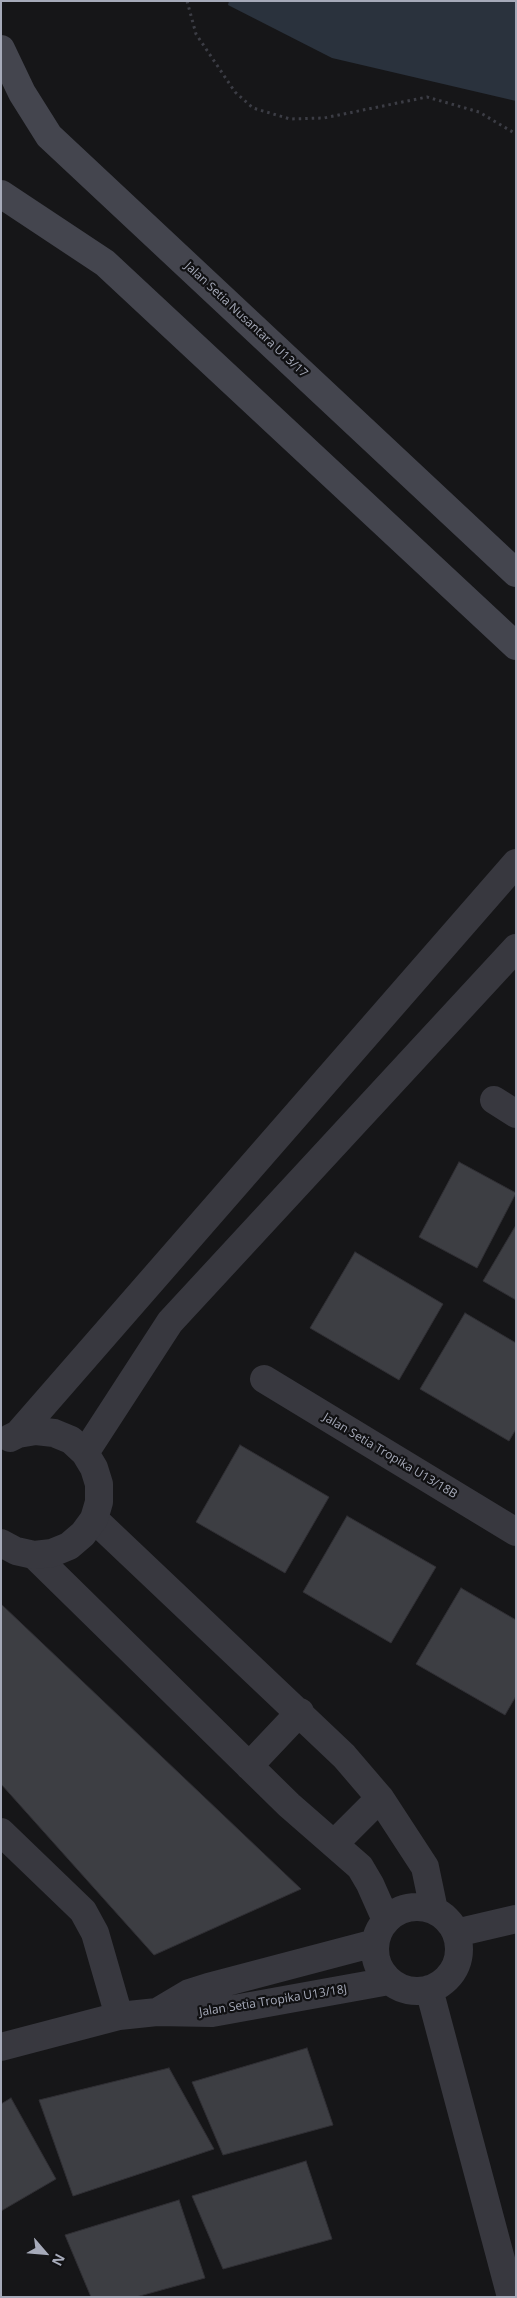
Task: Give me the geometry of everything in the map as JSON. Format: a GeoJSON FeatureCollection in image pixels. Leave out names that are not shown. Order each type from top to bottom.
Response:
{"type":"FeatureCollection","features":[{"type":"Feature","properties":{"kind":"main road","name":"Jalan Setia Nusantara U13/17"},"geometry":{"type":"LineString","coordinates":[[1,49],[22,93],[50,136],[516,573]]}},
{"type":"Feature","properties":{"kind":"main road"},"geometry":{"type":"LineString","coordinates":[[1,194],[105,262],[516,646]]}},
{"type":"Feature","properties":{"kind":"street"},"geometry":{"type":"LineString","coordinates":[[9,1439],[516,863]]}},
{"type":"Feature","properties":{"kind":"street"},"geometry":{"type":"LineString","coordinates":[[85,1453],[170,1322],[516,948]]}},
{"type":"Feature","properties":{"kind":"street","name":"Jalan Setia Tropika U13/18B"},"geometry":{"type":"LineString","coordinates":[[264,1379],[516,1532]]}},
{"type":"Feature","properties":{"kind":"street"},"geometry":{"type":"LineString","coordinates":[[1,1543],[16,1551],[34,1555],[52,1553],[69,1546],[83,1534],[94,1519],[99,1502],[99,1484],[94,1468],[85,1453],[71,1440],[54,1433],[36,1431],[9,1439]]}},
{"type":"Feature","properties":{"kind":"street"},"geometry":{"type":"LineString","coordinates":[[94,1519],[300,1712],[344,1756],[380,1798],[426,1867],[434,1910]]}},
{"type":"Feature","properties":{"kind":"street"},"geometry":{"type":"LineString","coordinates":[[34,1555],[249,1766],[360,1868],[370,1884],[381,1932],[376,1957],[380,1970],[389,1981],[401,1988],[415,1991],[429,1990],[441,1983],[455,1967],[459,1946],[456,1932],[450,1923],[434,1910],[421,1907],[408,1908],[396,1912],[381,1932]]}},
{"type":"Feature","properties":{"kind":"street"},"geometry":{"type":"LineString","coordinates":[[249,1766],[300,1712]]}},
{"type":"Feature","properties":{"kind":"street"},"geometry":{"type":"LineString","coordinates":[[334,1844],[380,1798]]}},
{"type":"Feature","properties":{"kind":"street"},"geometry":{"type":"LineString","coordinates":[[1,1832],[83,1911],[95,1933],[119,2016]]}},
{"type":"Feature","properties":{"kind":"street"},"geometry":{"type":"LineString","coordinates":[[456,1932],[516,1919]]}},
{"type":"Feature","properties":{"kind":"street","name":"Jalan Setia Tropika U13/18J"},"geometry":{"type":"LineString","coordinates":[[157,2012],[189,1993],[208,1986],[381,1932]]}},
{"type":"Feature","properties":{"kind":"street","name":"Jalan Setia Tropika U13/18J"},"geometry":{"type":"LineString","coordinates":[[1,2047],[119,2016],[157,2012],[212,2013],[389,1981]]}},
{"type":"Feature","properties":{"kind":"street"},"geometry":{"type":"LineString","coordinates":[[429,1990],[511,2297]]}},
{"type":"Feature","properties":{"kind":"path"},"geometry":{"type":"LineString","coordinates":[[187,1],[196,34],[235,92],[253,108],[290,119],[324,118],[427,97],[479,112],[516,134]]}},
{"type":"Feature","properties":{"kind":"water"},"geometry":{"type":"Polygon","coordinates":[[[229,1],[516,1],[516,101],[332,58],[228,5],[229,1]]]}},
{"type":"Feature","properties":{"kind":"building"},"geometry":{"type":"Polygon","coordinates":[[[459,1162],[516,1193],[477,1268],[419,1237],[459,1162]]]}},
{"type":"Feature","properties":{"kind":"building"},"geometry":{"type":"Polygon","coordinates":[[[516,1225],[516,1300],[483,1281],[516,1225]]]}},
{"type":"Feature","properties":{"kind":"building"},"geometry":{"type":"Polygon","coordinates":[[[355,1252],[443,1304],[399,1380],[310,1328],[355,1252]]]}},
{"type":"Feature","properties":{"kind":"building"},"geometry":{"type":"Polygon","coordinates":[[[465,1313],[516,1343],[516,1429],[509,1441],[420,1389],[465,1313]]]}},
{"type":"Feature","properties":{"kind":"building"},"geometry":{"type":"Polygon","coordinates":[[[240,1445],[329,1497],[285,1573],[196,1522],[240,1445]]]}},
{"type":"Feature","properties":{"kind":"building"},"geometry":{"type":"Polygon","coordinates":[[[347,1516],[436,1567],[391,1643],[303,1592],[347,1516]]]}},
{"type":"Feature","properties":{"kind":"building"},"geometry":{"type":"Polygon","coordinates":[[[461,1588],[516,1620],[516,1696],[505,1715],[416,1664],[461,1588]]]}},
{"type":"Feature","properties":{"kind":"building"},"geometry":{"type":"Polygon","coordinates":[[[1,1604],[301,1889],[154,1955],[1,1784],[1,1604]]]}},
{"type":"Feature","properties":{"kind":"building"},"geometry":{"type":"Polygon","coordinates":[[[307,2048],[333,2125],[223,2155],[192,2082],[307,2048]]]}},
{"type":"Feature","properties":{"kind":"building"},"geometry":{"type":"Polygon","coordinates":[[[169,2068],[214,2149],[73,2196],[39,2100],[169,2068]]]}},
{"type":"Feature","properties":{"kind":"building"},"geometry":{"type":"Polygon","coordinates":[[[11,2098],[56,2179],[1,2211],[1,2104],[11,2098]]]}},
{"type":"Feature","properties":{"kind":"building"},"geometry":{"type":"Polygon","coordinates":[[[306,2161],[332,2239],[223,2269],[192,2196],[306,2161]]]}},
{"type":"Feature","properties":{"kind":"building"},"geometry":{"type":"Polygon","coordinates":[[[179,2200],[205,2278],[136,2297],[91,2297],[65,2235],[179,2200]]]}}]}
